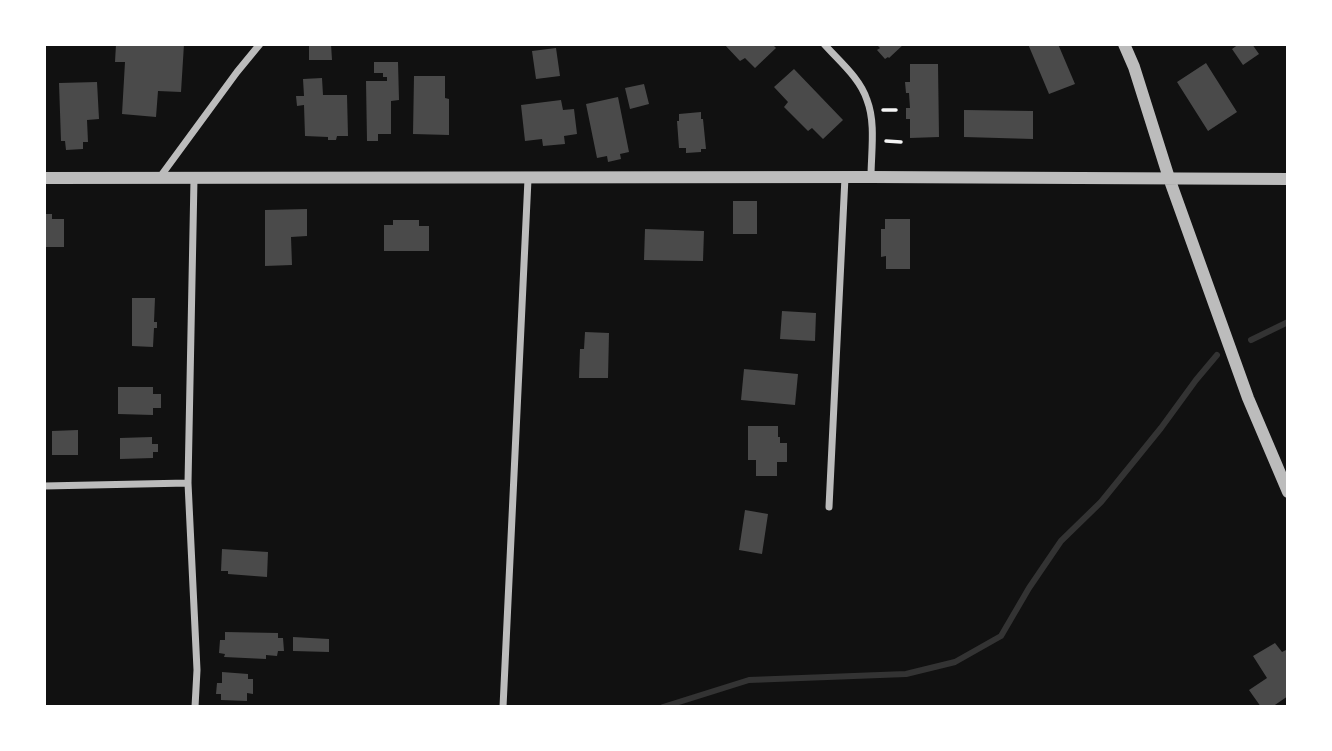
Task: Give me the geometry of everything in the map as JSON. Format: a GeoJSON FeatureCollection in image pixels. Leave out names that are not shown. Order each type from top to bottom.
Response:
{"type":"FeatureCollection","features":[{"type":"Feature","properties":{"kind":"street"},"geometry":{"type":"LineString","coordinates":[[159,179],[260,44]]}},
{"type":"Feature","properties":{"kind":"street"},"geometry":{"type":"LineString","coordinates":[[824,44],[856,78],[867,100],[871,124],[871,177]]}},
{"type":"Feature","properties":{"kind":"street"},"geometry":{"type":"LineString","coordinates":[[1124,44],[1248,398],[1288,492]]}},
{"type":"Feature","properties":{"kind":"street"},"geometry":{"type":"LineString","coordinates":[[829,507],[845,177]]}},
{"type":"Feature","properties":{"kind":"street"},"geometry":{"type":"LineString","coordinates":[[44,178],[1288,179]]}},
{"type":"Feature","properties":{"kind":"street"},"geometry":{"type":"LineString","coordinates":[[503,707],[528,178]]}},
{"type":"Feature","properties":{"kind":"street"},"geometry":{"type":"LineString","coordinates":[[194,179],[188,483],[197,670],[195,707]]}},
{"type":"Feature","properties":{"kind":"street"},"geometry":{"type":"LineString","coordinates":[[44,485],[188,483]]}},
{"type":"Feature","properties":{"kind":"path"},"geometry":{"type":"LineString","coordinates":[[883,110],[896,110]]}},
{"type":"Feature","properties":{"kind":"path"},"geometry":{"type":"LineString","coordinates":[[884,141],[901,142]]}},
{"type":"Feature","properties":{"kind":"building"},"geometry":{"type":"Polygon","coordinates":[[[116,44],[184,44],[181,92],[158,91],[156,117],[122,114],[125,62],[115,62],[116,44]]]}},
{"type":"Feature","properties":{"kind":"building"},"geometry":{"type":"Polygon","coordinates":[[[309,44],[331,44],[332,60],[309,60],[309,44]]]}},
{"type":"Feature","properties":{"kind":"building"},"geometry":{"type":"Polygon","coordinates":[[[724,44],[772,44],[776,48],[755,68],[745,58],[740,61],[724,44]]]}},
{"type":"Feature","properties":{"kind":"building"},"geometry":{"type":"Polygon","coordinates":[[[876,44],[904,44],[885,59],[877,50],[880,48],[876,44]]]}},
{"type":"Feature","properties":{"kind":"building"},"geometry":{"type":"Polygon","coordinates":[[[1028,44],[1058,44],[1075,84],[1049,94],[1028,44]]]}},
{"type":"Feature","properties":{"kind":"building"},"geometry":{"type":"Polygon","coordinates":[[[1239,44],[1252,44],[1259,54],[1243,65],[1232,49],[1239,44]]]}},
{"type":"Feature","properties":{"kind":"building"},"geometry":{"type":"Polygon","coordinates":[[[556,48],[560,76],[536,79],[532,51],[556,48]]]}},
{"type":"Feature","properties":{"kind":"building"},"geometry":{"type":"Polygon","coordinates":[[[374,62],[398,62],[399,100],[391,101],[391,134],[378,134],[378,141],[367,141],[366,81],[387,81],[383,73],[374,73],[374,62]]]}},
{"type":"Feature","properties":{"kind":"building"},"geometry":{"type":"Polygon","coordinates":[[[1206,63],[1237,112],[1208,131],[1177,82],[1206,63]]]}},
{"type":"Feature","properties":{"kind":"building"},"geometry":{"type":"Polygon","coordinates":[[[910,64],[938,64],[939,137],[910,138],[910,119],[906,119],[906,108],[910,108],[909,93],[906,93],[905,82],[910,82],[910,64]]]}},
{"type":"Feature","properties":{"kind":"building"},"geometry":{"type":"Polygon","coordinates":[[[794,69],[843,120],[823,139],[812,128],[808,131],[784,107],[788,102],[774,87],[794,69]]]}},
{"type":"Feature","properties":{"kind":"building"},"geometry":{"type":"Polygon","coordinates":[[[414,76],[445,76],[445,98],[449,99],[449,135],[413,134],[414,76]]]}},
{"type":"Feature","properties":{"kind":"building"},"geometry":{"type":"Polygon","coordinates":[[[322,78],[323,95],[347,95],[348,136],[337,136],[336,140],[305,136],[304,105],[297,106],[296,96],[304,96],[303,79],[322,78]]]}},
{"type":"Feature","properties":{"kind":"building"},"geometry":{"type":"Polygon","coordinates":[[[97,82],[99,119],[87,120],[88,142],[83,142],[83,149],[66,150],[65,141],[61,141],[59,83],[97,82]]]}},
{"type":"Feature","properties":{"kind":"building"},"geometry":{"type":"Polygon","coordinates":[[[644,84],[649,104],[630,109],[625,88],[644,84]]]}},
{"type":"Feature","properties":{"kind":"building"},"geometry":{"type":"Polygon","coordinates":[[[618,97],[629,152],[620,154],[621,159],[608,162],[607,156],[597,158],[586,104],[618,97]]]}},
{"type":"Feature","properties":{"kind":"building"},"geometry":{"type":"Polygon","coordinates":[[[561,100],[563,110],[574,109],[577,134],[564,136],[565,144],[543,146],[542,139],[525,141],[521,105],[561,100]]]}},
{"type":"Feature","properties":{"kind":"building"},"geometry":{"type":"Polygon","coordinates":[[[964,110],[1033,111],[1033,139],[964,137],[964,110]]]}},
{"type":"Feature","properties":{"kind":"building"},"geometry":{"type":"Polygon","coordinates":[[[701,112],[706,149],[686,153],[686,148],[679,148],[679,114],[701,112]]]}},
{"type":"Feature","properties":{"kind":"building"},"geometry":{"type":"Polygon","coordinates":[[[733,201],[757,201],[757,234],[733,234],[733,201]]]}},
{"type":"Feature","properties":{"kind":"building"},"geometry":{"type":"Polygon","coordinates":[[[307,209],[307,236],[291,237],[292,265],[265,266],[265,210],[307,209]]]}},
{"type":"Feature","properties":{"kind":"building"},"geometry":{"type":"Polygon","coordinates":[[[44,214],[52,214],[52,219],[64,219],[64,247],[44,247],[44,214]]]}},
{"type":"Feature","properties":{"kind":"building"},"geometry":{"type":"Polygon","coordinates":[[[885,219],[910,219],[910,269],[886,269],[886,256],[881,257],[881,229],[885,229],[885,219]]]}},
{"type":"Feature","properties":{"kind":"building"},"geometry":{"type":"Polygon","coordinates":[[[393,220],[419,220],[419,226],[429,226],[429,251],[384,251],[384,225],[393,225],[393,220]]]}},
{"type":"Feature","properties":{"kind":"building"},"geometry":{"type":"Polygon","coordinates":[[[645,229],[704,231],[703,261],[644,260],[645,229]]]}},
{"type":"Feature","properties":{"kind":"building"},"geometry":{"type":"Polygon","coordinates":[[[132,298],[155,298],[154,322],[157,322],[157,328],[154,328],[153,347],[132,346],[132,298]]]}},
{"type":"Feature","properties":{"kind":"building"},"geometry":{"type":"Polygon","coordinates":[[[782,311],[816,313],[815,341],[780,339],[782,311]]]}},
{"type":"Feature","properties":{"kind":"building"},"geometry":{"type":"Polygon","coordinates":[[[585,332],[609,333],[608,378],[579,378],[580,349],[584,349],[585,332]]]}},
{"type":"Feature","properties":{"kind":"building"},"geometry":{"type":"Polygon","coordinates":[[[744,369],[798,374],[795,405],[741,400],[744,369]]]}},
{"type":"Feature","properties":{"kind":"building"},"geometry":{"type":"Polygon","coordinates":[[[118,387],[153,387],[153,394],[161,394],[161,408],[153,408],[153,415],[118,414],[118,387]]]}},
{"type":"Feature","properties":{"kind":"building"},"geometry":{"type":"Polygon","coordinates":[[[748,426],[778,426],[780,443],[787,443],[787,462],[777,462],[777,476],[756,476],[756,460],[748,460],[748,426]]]}},
{"type":"Feature","properties":{"kind":"building"},"geometry":{"type":"Polygon","coordinates":[[[78,430],[78,455],[52,455],[52,431],[78,430]]]}},
{"type":"Feature","properties":{"kind":"building"},"geometry":{"type":"Polygon","coordinates":[[[152,437],[152,444],[158,444],[158,452],[153,452],[153,458],[120,459],[120,438],[152,437]]]}},
{"type":"Feature","properties":{"kind":"building"},"geometry":{"type":"Polygon","coordinates":[[[745,510],[768,514],[762,554],[739,550],[745,510]]]}},
{"type":"Feature","properties":{"kind":"building"},"geometry":{"type":"Polygon","coordinates":[[[222,549],[268,552],[267,577],[221,571],[222,549]]]}},
{"type":"Feature","properties":{"kind":"building"},"geometry":{"type":"Polygon","coordinates":[[[225,632],[278,633],[278,638],[283,638],[284,651],[278,651],[277,656],[266,655],[266,659],[224,657],[225,654],[219,653],[220,640],[225,640],[225,632]]]}},
{"type":"Feature","properties":{"kind":"building"},"geometry":{"type":"Polygon","coordinates":[[[293,637],[329,639],[329,652],[293,651],[293,637]]]}},
{"type":"Feature","properties":{"kind":"building"},"geometry":{"type":"Polygon","coordinates":[[[1275,643],[1282,652],[1286,650],[1288,653],[1288,696],[1272,707],[1261,707],[1249,690],[1267,678],[1253,656],[1275,643]]]}},
{"type":"Feature","properties":{"kind":"building"},"geometry":{"type":"Polygon","coordinates":[[[222,672],[248,674],[248,679],[253,679],[253,694],[247,693],[247,701],[221,700],[221,694],[216,694],[217,683],[222,683],[222,672]]]}},
{"type":"Feature","properties":{"kind":"waterway"},"geometry":{"type":"LineString","coordinates":[[1251,340],[1288,322]]}},
{"type":"Feature","properties":{"kind":"waterway"},"geometry":{"type":"LineString","coordinates":[[663,707],[749,680],[906,674],[955,662],[1001,636],[1061,541],[1101,502],[1217,355]]}}]}
